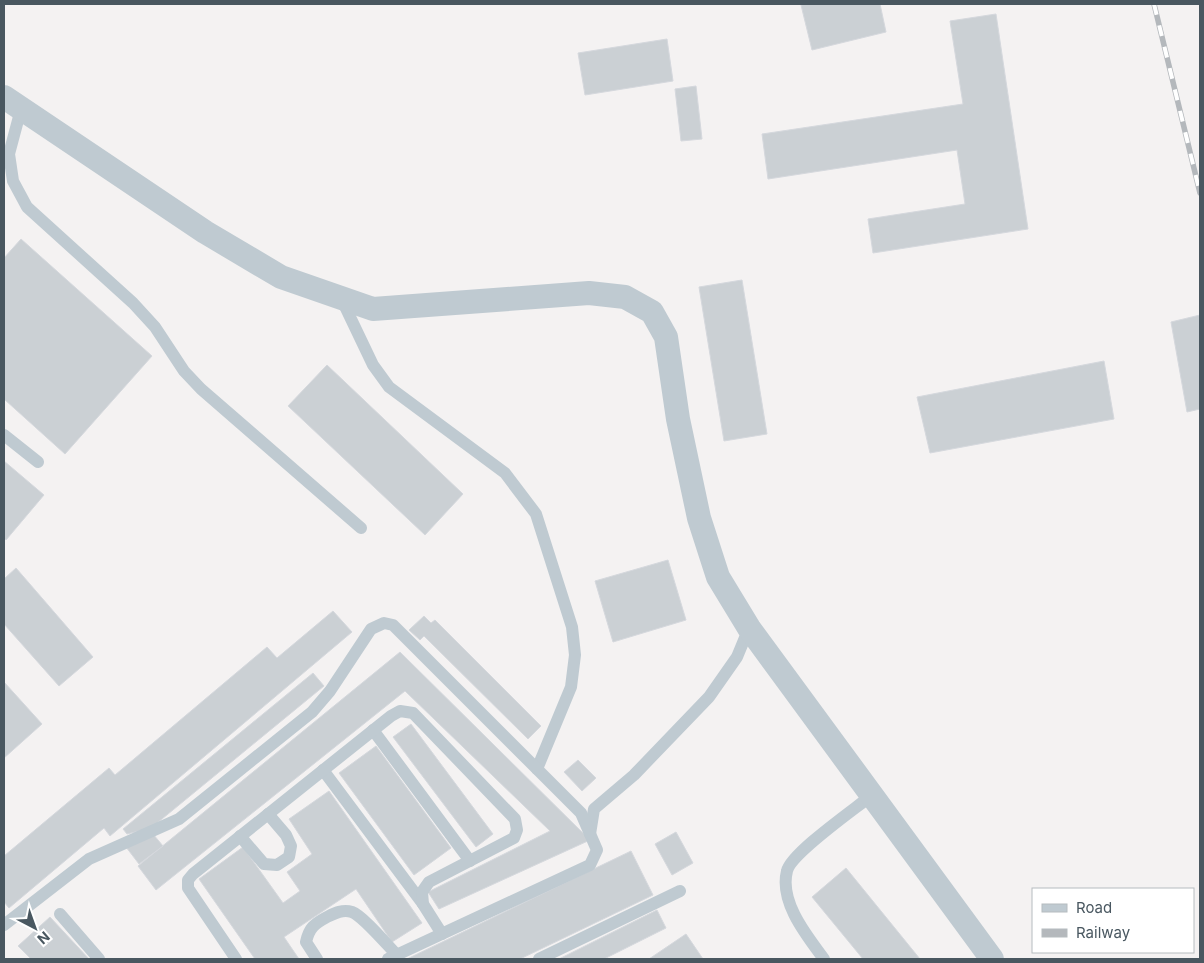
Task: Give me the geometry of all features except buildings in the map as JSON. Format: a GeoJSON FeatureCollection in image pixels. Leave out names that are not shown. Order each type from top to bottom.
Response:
{"type":"FeatureCollection","features":[{"type":"Feature","properties":{"kind":"street"},"geometry":{"type":"LineString","coordinates":[[12,103],[205,232],[281,277],[373,309],[589,293],[625,298],[652,312],[666,337],[678,419],[700,518],[718,577],[749,628],[992,959]]}},
{"type":"Feature","properties":{"kind":"lane"},"geometry":{"type":"LineString","coordinates":[[12,103],[9,154],[13,182],[27,207],[133,303],[155,327],[184,371],[202,389],[361,528]]}},
{"type":"Feature","properties":{"kind":"lane"},"geometry":{"type":"LineString","coordinates":[[340,298],[373,365],[389,387],[504,473],[536,514],[572,627],[575,655],[571,687],[537,769]]}},
{"type":"Feature","properties":{"kind":"lane"},"geometry":{"type":"LineString","coordinates":[[4,435],[38,462]]}},
{"type":"Feature","properties":{"kind":"lane"},"geometry":{"type":"LineString","coordinates":[[4,925],[89,859],[179,819],[312,712],[330,690],[372,629],[384,624],[393,625],[581,813],[597,850],[590,865],[392,957],[366,923],[354,912],[339,911],[320,920],[308,931],[306,942],[317,959]]}},
{"type":"Feature","properties":{"kind":"lane"},"geometry":{"type":"LineString","coordinates":[[590,835],[594,809],[634,775],[709,697],[737,657],[749,628]]}},
{"type":"Feature","properties":{"kind":"lane"},"geometry":{"type":"LineString","coordinates":[[236,959],[188,888],[188,880],[240,836],[391,716],[400,712],[413,712],[515,819],[517,830],[514,838],[429,882],[422,892],[423,904]]}},
{"type":"Feature","properties":{"kind":"lane"},"geometry":{"type":"LineString","coordinates":[[374,730],[470,861]]}},
{"type":"Feature","properties":{"kind":"lane"},"geometry":{"type":"LineString","coordinates":[[323,770],[423,904],[442,934]]}},
{"type":"Feature","properties":{"kind":"lane"},"geometry":{"type":"LineString","coordinates":[[824,959],[808,938],[793,912],[787,892],[787,870],[798,854],[872,795]]}},
{"type":"Feature","properties":{"kind":"lane"},"geometry":{"type":"LineString","coordinates":[[240,836],[264,864],[277,866],[289,857],[291,846],[286,835],[268,814]]}},
{"type":"Feature","properties":{"kind":"lane"},"geometry":{"type":"LineString","coordinates":[[539,959],[680,891]]}},
{"type":"Feature","properties":{"kind":"lane"},"geometry":{"type":"LineString","coordinates":[[60,914],[99,959]]}},
{"type":"Feature","properties":{"kind":"railway"},"geometry":{"type":"LineString","coordinates":[[1154,4],[1200,193]]}}]}
